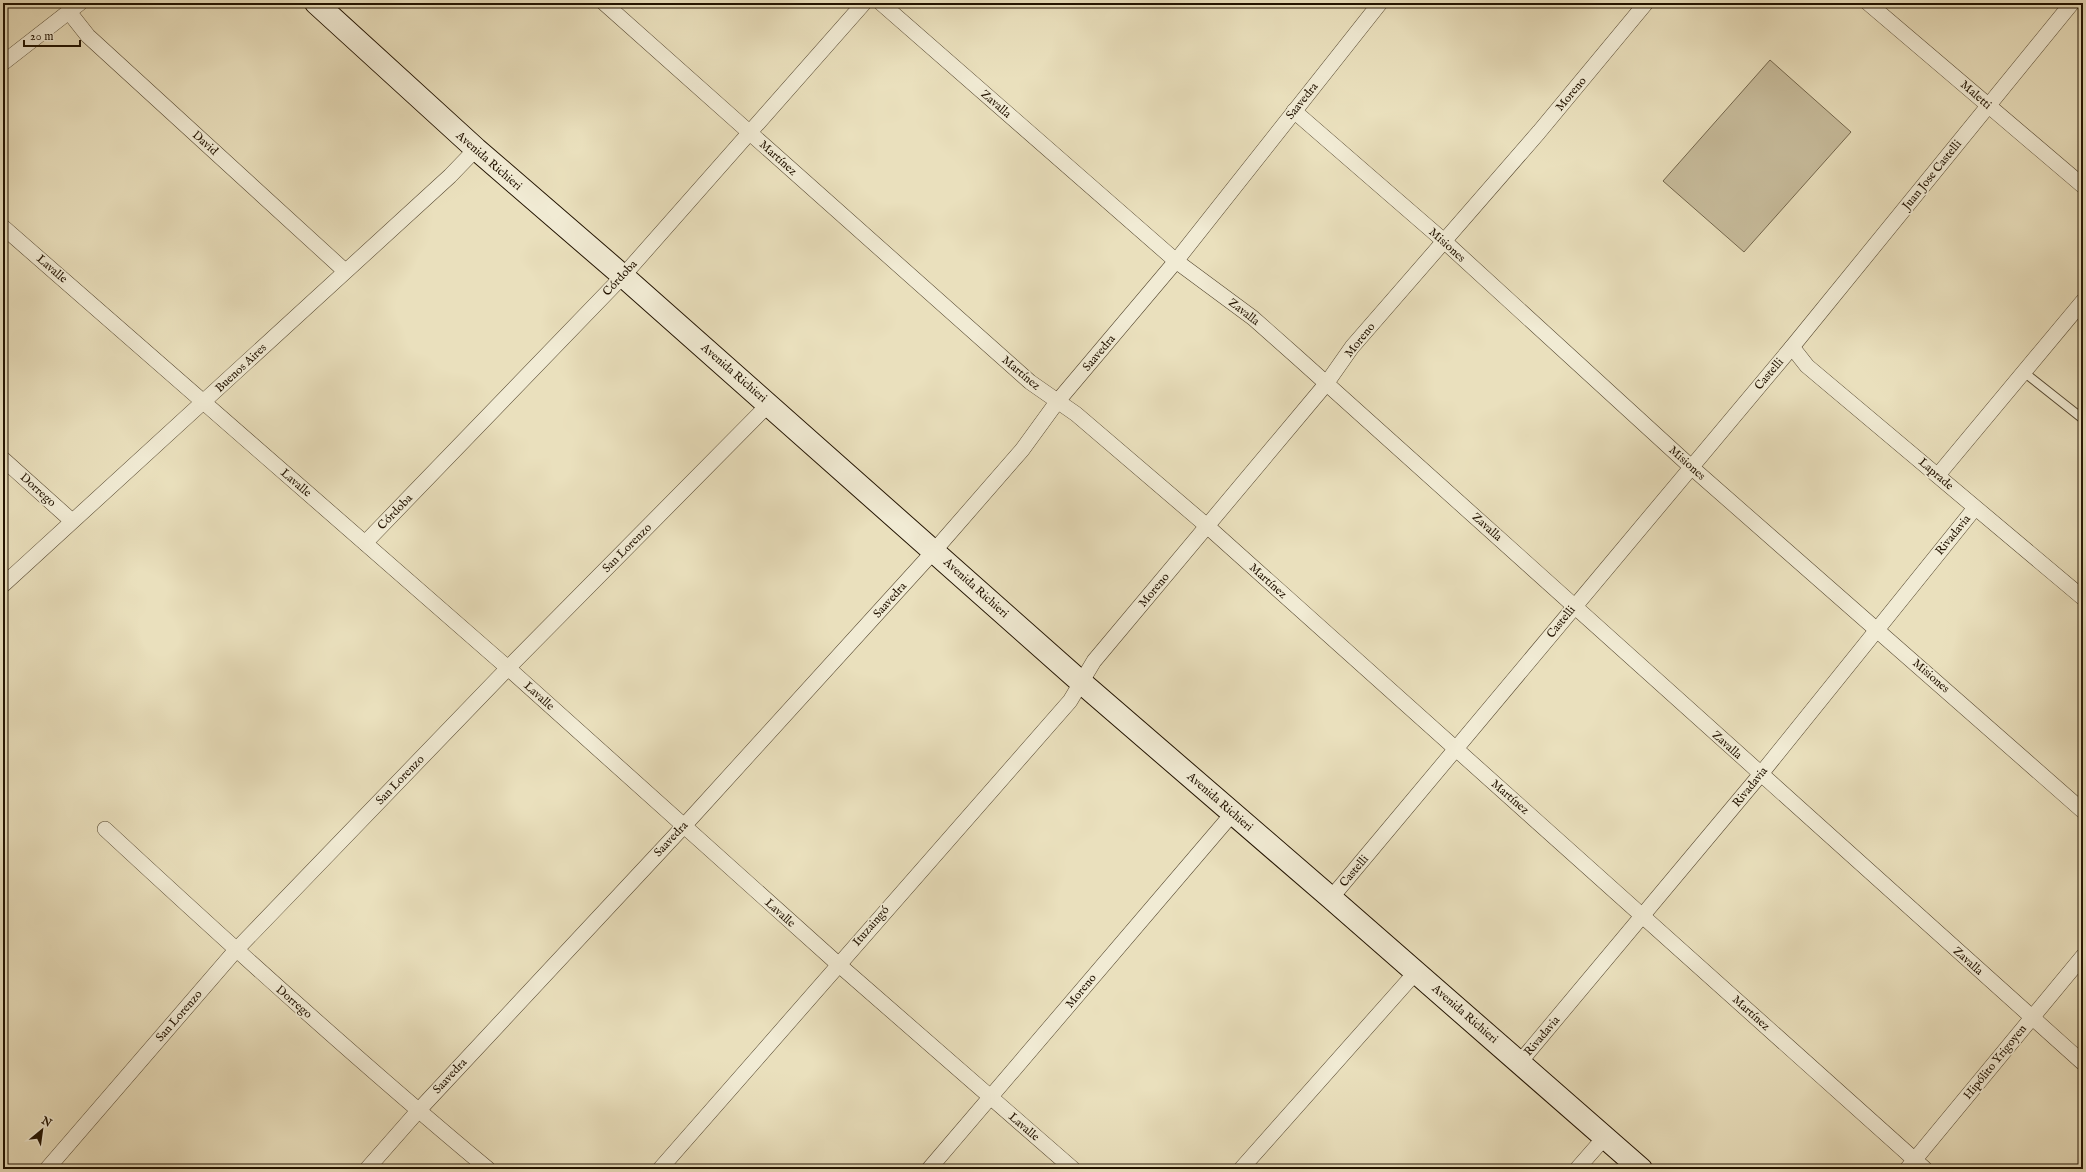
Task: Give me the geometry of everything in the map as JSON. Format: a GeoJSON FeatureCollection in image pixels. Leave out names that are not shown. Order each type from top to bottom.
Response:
{"type":"FeatureCollection","features":[{"type":"Feature","properties":{"kind":"street","name":"Avenida Richieri"},"geometry":{"type":"LineString","coordinates":[[316,3],[476,149],[769,404],[1082,683],[1520,1062],[1641,1169]]}},
{"type":"Feature","properties":{"kind":"street","name":"Martínez"},"geometry":{"type":"LineString","coordinates":[[604,3],[1030,382],[1076,414],[1206,526],[1644,916],[1916,1166]]}},
{"type":"Feature","properties":{"kind":"street","name":"Córdoba"},"geometry":{"type":"LineString","coordinates":[[365,543],[623,276],[751,133],[864,3]]}},
{"type":"Feature","properties":{"kind":"street","name":"Zavalla"},"geometry":{"type":"LineString","coordinates":[[881,3],[1176,261],[1253,318],[1574,605],[1760,775],[2083,1063]]}},
{"type":"Feature","properties":{"kind":"street","name":"Saavedra"},"geometry":{"type":"LineString","coordinates":[[367,1169],[418,1111],[683,827],[934,551],[1022,450],[1057,402],[1176,261],[1380,3]]}},
{"type":"Feature","properties":{"kind":"street","name":"Moreno"},"geometry":{"type":"LineString","coordinates":[[1082,683],[1094,661],[1326,384],[1352,347],[1539,132],[1646,3]]}},
{"type":"Feature","properties":{"kind":"street","name":"Maletti"},"geometry":{"type":"LineString","coordinates":[[1868,3],[2083,186]]}},
{"type":"Feature","properties":{"kind":"street","name":"Juan Jose Castelli"},"geometry":{"type":"LineString","coordinates":[[1792,347],[2072,3]]}},
{"type":"Feature","properties":{"kind":"street"},"geometry":{"type":"LineString","coordinates":[[3,63],[74,7]]}},
{"type":"Feature","properties":{"kind":"street","name":"David"},"geometry":{"type":"LineString","coordinates":[[74,7],[88,36],[345,271]]}},
{"type":"Feature","properties":{"kind":"street","name":"Misiones"},"geometry":{"type":"LineString","coordinates":[[1294,111],[1444,241],[1690,466],[1877,628],[2083,810]]}},
{"type":"Feature","properties":{"kind":"street","name":"Buenos Aires"},"geometry":{"type":"LineString","coordinates":[[3,585],[450,176],[476,149]]}},
{"type":"Feature","properties":{"kind":"street","name":"Lavalle"},"geometry":{"type":"LineString","coordinates":[[3,227],[508,668],[683,827],[990,1098],[1073,1169]]}},
{"type":"Feature","properties":{"kind":"street"},"geometry":{"type":"LineString","coordinates":[[1938,475],[2081,309]]}},
{"type":"Feature","properties":{"kind":"street","name":"Castelli"},"geometry":{"type":"LineString","coordinates":[[1331,898],[1456,750],[1690,466],[1792,347]]}},
{"type":"Feature","properties":{"kind":"street","name":"Laprade"},"geometry":{"type":"LineString","coordinates":[[1792,347],[1807,366],[2083,598]]}},
{"type":"Feature","properties":{"kind":"street","name":"San Lorenzo"},"geometry":{"type":"LineString","coordinates":[[47,1169],[236,950],[508,668],[769,404]]}},
{"type":"Feature","properties":{"kind":"street","name":"Dorrego"},"geometry":{"type":"LineString","coordinates":[[3,459],[72,521]]}},
{"type":"Feature","properties":{"kind":"street","name":"Rivadavia"},"geometry":{"type":"LineString","coordinates":[[1520,1062],[1644,916],[1760,775],[1975,508]]}},
{"type":"Feature","properties":{"kind":"street","name":"Ituzaingó"},"geometry":{"type":"LineString","coordinates":[[660,1169],[1070,701],[1082,683]]}},
{"type":"Feature","properties":{"kind":"street","name":"Moreno"},"geometry":{"type":"LineString","coordinates":[[929,1169],[1233,813]]}},
{"type":"Feature","properties":{"kind":"street","name":"Dorrego"},"geometry":{"type":"LineString","coordinates":[[105,829],[236,950],[418,1111],[488,1169]]}},
{"type":"Feature","properties":{"kind":"street","name":"Hipólito Yrigoyen"},"geometry":{"type":"LineString","coordinates":[[1916,1166],[2032,1018],[2083,956]]}},
{"type":"Feature","properties":{"kind":"street"},"geometry":{"type":"LineString","coordinates":[[1241,1169],[1416,972]]}},
{"type":"Feature","properties":{"kind":"street"},"geometry":{"type":"LineString","coordinates":[[1577,1169],[1605,1137]]}},
{"type":"Feature","properties":{"kind":"lane"},"geometry":{"type":"LineString","coordinates":[[2025,373],[2083,419]]}},
{"type":"Feature","properties":{"kind":"shaded area"},"geometry":{"type":"Polygon","coordinates":[[[1770,60],[1851,132],[1744,252],[1663,181],[1770,60]]]}}]}
